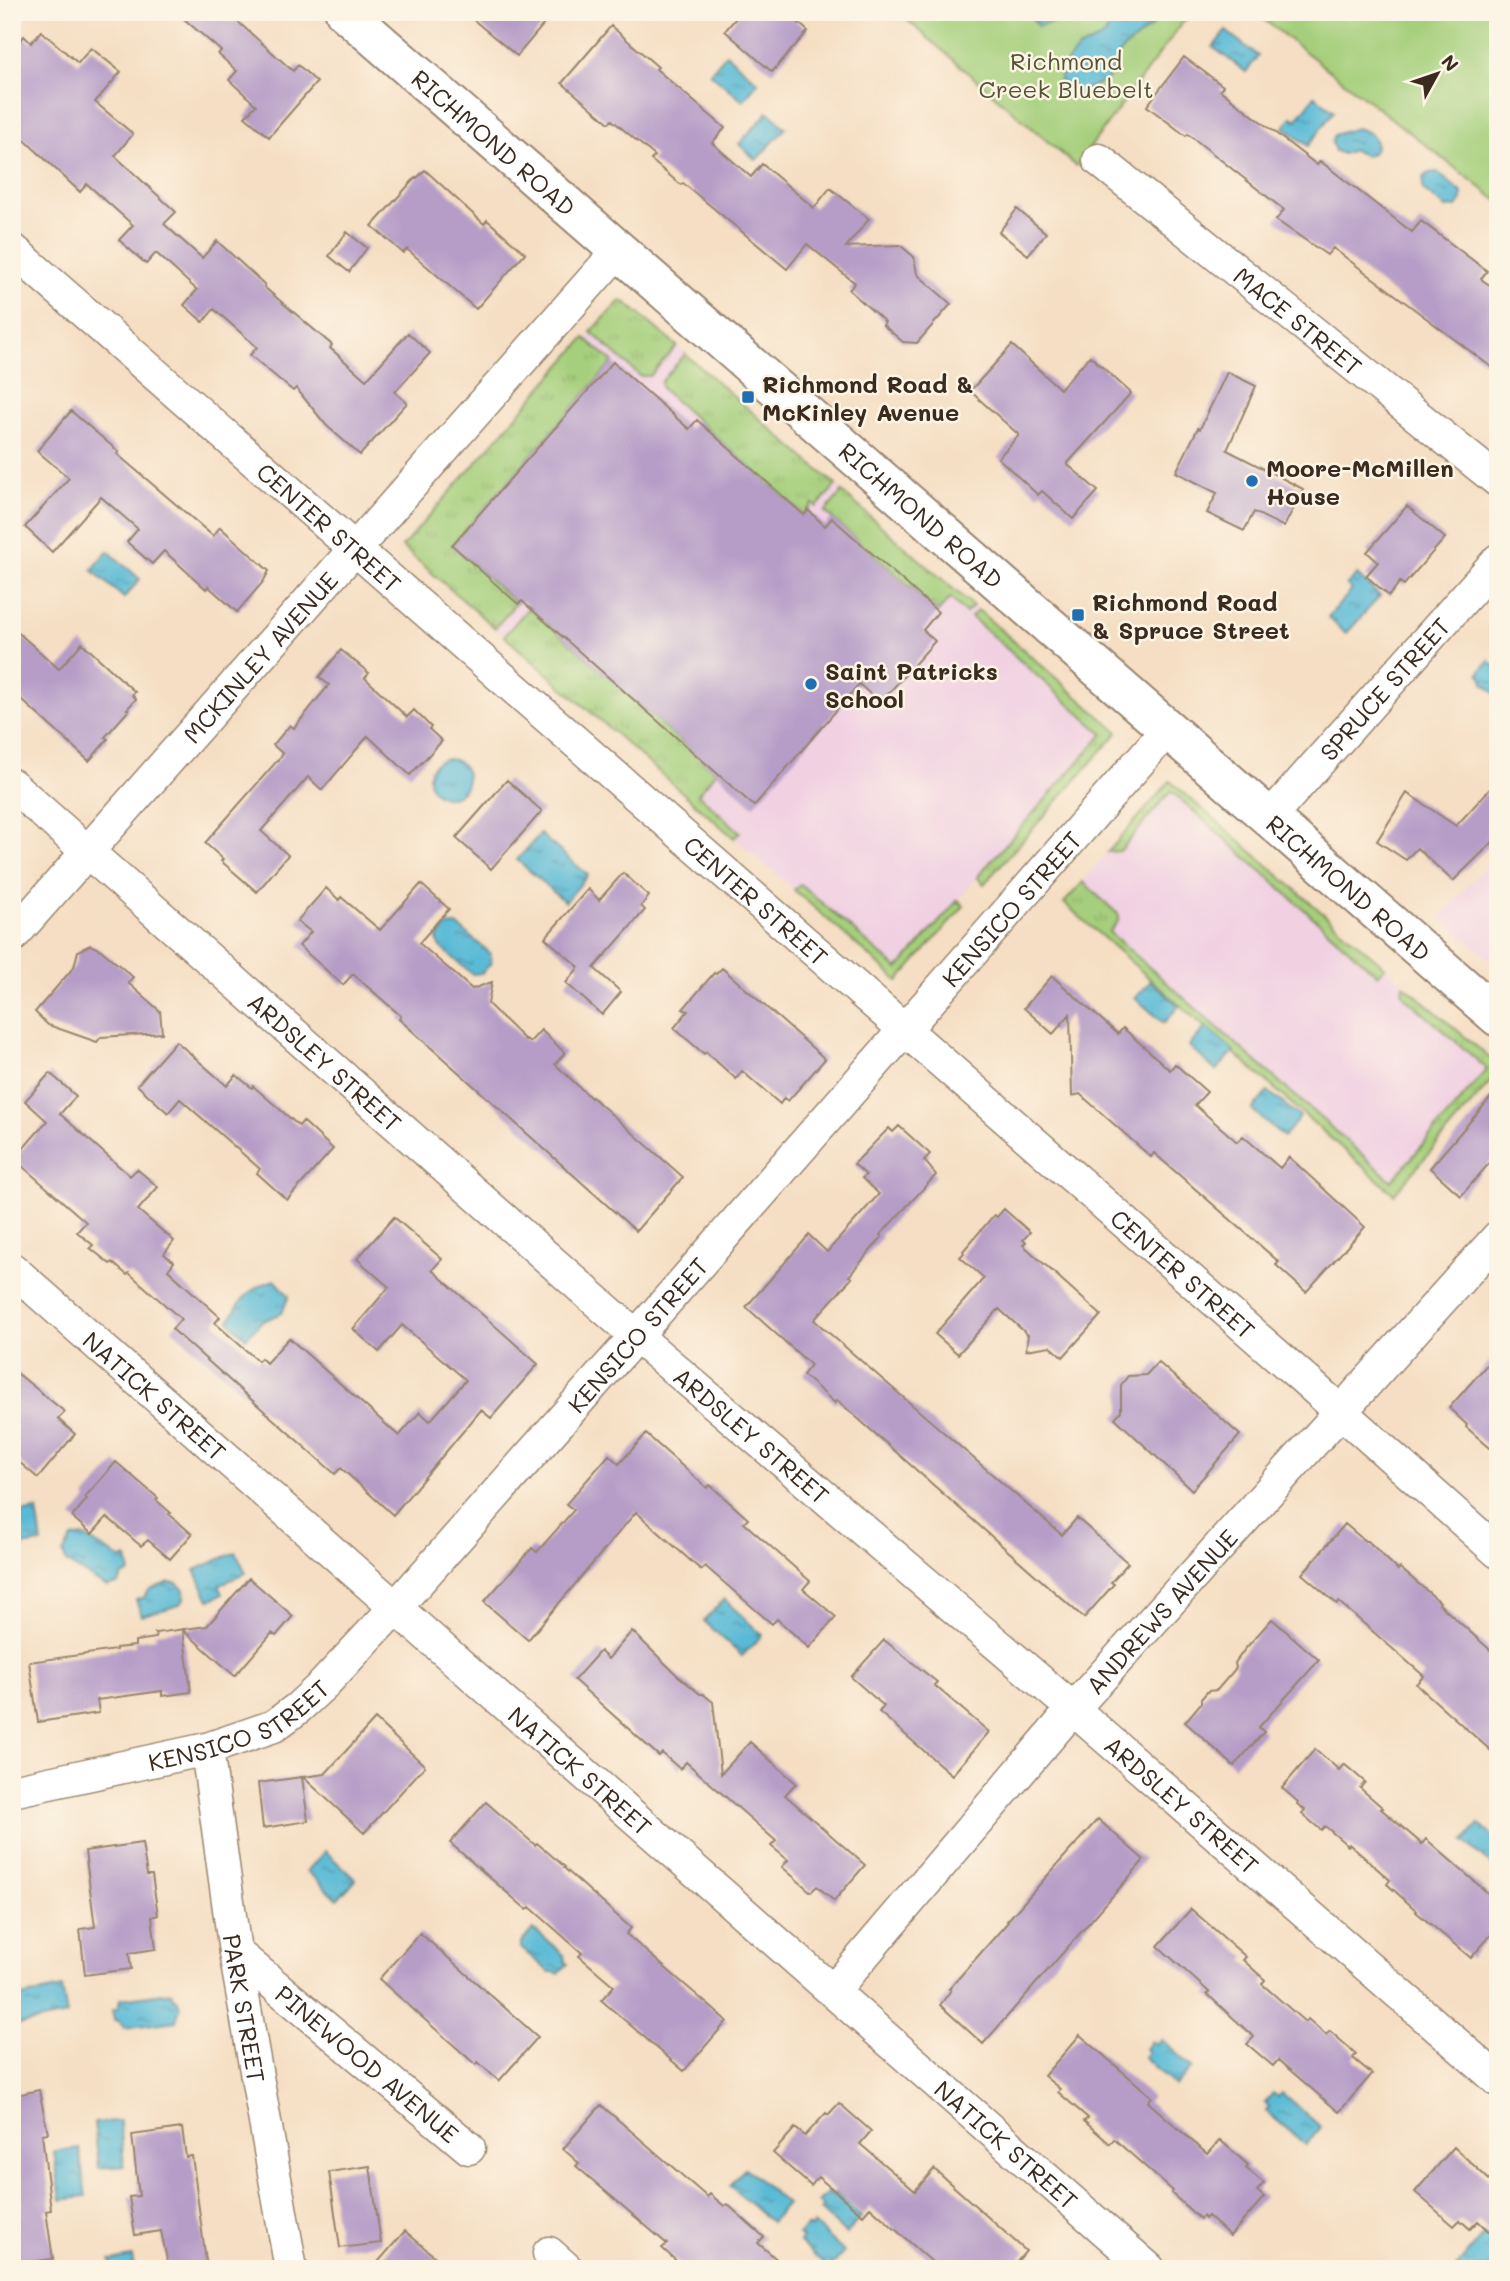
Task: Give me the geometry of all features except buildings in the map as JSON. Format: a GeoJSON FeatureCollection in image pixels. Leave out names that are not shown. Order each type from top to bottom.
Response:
{"type":"FeatureCollection","features":[{"type":"Feature","properties":{"kind":"street","name":"RICHMOND ROAD"},"geometry":{"type":"LineString","coordinates":[[349,14],[1498,1017]]}},
{"type":"Feature","properties":{"kind":"street","name":"MACE STREET"},"geometry":{"type":"LineString","coordinates":[[1099,160],[1498,481]]}},
{"type":"Feature","properties":{"kind":"street","name":"CENTER STREET"},"geometry":{"type":"LineString","coordinates":[[12,249],[1498,1552]]}},
{"type":"Feature","properties":{"kind":"street","name":"MCKINLEY AVENUE"},"geometry":{"type":"LineString","coordinates":[[12,937],[619,250]]}},
{"type":"Feature","properties":{"kind":"street","name":"SPRUCE STREET"},"geometry":{"type":"LineString","coordinates":[[1270,817],[1498,560]]}},
{"type":"Feature","properties":{"kind":"street","name":"KENSICO STREET"},"geometry":{"type":"LineString","coordinates":[[12,1791],[207,1749],[274,1726],[298,1708],[395,1608],[1168,729]]}},
{"type":"Feature","properties":{"kind":"street","name":"ARDSLEY STREET"},"geometry":{"type":"LineString","coordinates":[[12,785],[636,1336],[1073,1709],[1498,2080]]}},
{"type":"Feature","properties":{"kind":"street","name":"ANDREWS AVENUE"},"geometry":{"type":"LineString","coordinates":[[834,1991],[1073,1709],[1498,1237]]}},
{"type":"Feature","properties":{"kind":"street","name":"NATICK STREET"},"geometry":{"type":"LineString","coordinates":[[12,1269],[1149,2269]]}},
{"type":"Feature","properties":{"kind":"street","name":"PARK STREET"},"geometry":{"type":"LineString","coordinates":[[207,1749],[235,1952],[290,2269]]}},
{"type":"Feature","properties":{"kind":"street","name":"PINEWOOD AVENUE"},"geometry":{"type":"LineString","coordinates":[[235,1952],[469,2148]]}},
{"type":"Feature","properties":{"kind":"shaded area","name":"Saint Patricks School"},"geometry":{"type":"Polygon","coordinates":[[[620,301],[626,303],[677,346],[1118,732],[984,884],[977,878],[958,900],[964,906],[898,981],[402,547],[620,301]]]}},
{"type":"Feature","properties":{"kind":"shaded area"},"geometry":{"type":"Polygon","coordinates":[[[1170,781],[1498,1065],[1498,1073],[1394,1194],[1064,903],[1170,781]]]}},
{"type":"Feature","properties":{"kind":"shaded area"},"geometry":{"type":"Polygon","coordinates":[[[1498,852],[1498,967],[1440,917],[1498,852]]]}},
{"type":"Feature","properties":{"kind":"green space","name":"Richmond Creek Bluebelt"},"geometry":{"type":"Polygon","coordinates":[[[898,12],[1195,12],[1183,22],[1076,166],[898,12]]]}},
{"type":"Feature","properties":{"kind":"green space"},"geometry":{"type":"Polygon","coordinates":[[[1254,12],[1498,12],[1498,201],[1254,12]]]}},
{"type":"Feature","properties":{"kind":"green space"},"geometry":{"type":"Polygon","coordinates":[[[620,301],[626,303],[677,346],[650,376],[640,376],[591,332],[620,301]]]}},
{"type":"Feature","properties":{"kind":"green space"},"geometry":{"type":"Polygon","coordinates":[[[585,338],[613,362],[452,545],[516,603],[495,628],[402,547],[585,338]]]}},
{"type":"Feature","properties":{"kind":"green space"},"geometry":{"type":"Polygon","coordinates":[[[685,354],[836,485],[817,507],[813,504],[804,515],[662,389],[661,382],[685,354]]]}},
{"type":"Feature","properties":{"kind":"green space"},"geometry":{"type":"Polygon","coordinates":[[[842,492],[973,606],[966,613],[950,598],[938,612],[825,512],[842,492]]]}},
{"type":"Feature","properties":{"kind":"green space"},"geometry":{"type":"Polygon","coordinates":[[[529,607],[716,772],[698,794],[740,832],[734,838],[504,636],[529,607]]]}},
{"type":"Feature","properties":{"kind":"green space"},"geometry":{"type":"Polygon","coordinates":[[[978,610],[1118,732],[984,884],[977,877],[1103,734],[971,617],[978,610]]]}},
{"type":"Feature","properties":{"kind":"green space"},"geometry":{"type":"Polygon","coordinates":[[[1170,781],[1385,967],[1378,975],[1171,791],[1120,851],[1108,852],[1170,781]]]}},
{"type":"Feature","properties":{"kind":"green space"},"geometry":{"type":"Polygon","coordinates":[[[1083,882],[1119,915],[1118,921],[1109,932],[1392,1181],[1487,1069],[1406,998],[1402,992],[1403,984],[1498,1065],[1498,1073],[1394,1194],[1064,903],[1083,882]]]}},
{"type":"Feature","properties":{"kind":"green space"},"geometry":{"type":"Polygon","coordinates":[[[800,884],[898,969],[958,900],[964,906],[898,981],[794,890],[800,884]]]}},
{"type":"Feature","properties":{"kind":"water"},"geometry":{"type":"Polygon","coordinates":[[[1027,12],[1089,12],[1038,26],[1027,12]]]}},
{"type":"Feature","properties":{"kind":"water"},"geometry":{"type":"Polygon","coordinates":[[[1119,12],[1161,12],[1152,26],[1121,51],[1108,79],[1082,92],[1056,91],[1066,63],[1078,49],[1103,37],[1119,12]]]}},
{"type":"Feature","properties":{"kind":"water"},"geometry":{"type":"Polygon","coordinates":[[[1226,31],[1258,56],[1246,72],[1213,47],[1226,31]]]}},
{"type":"Feature","properties":{"kind":"water"},"geometry":{"type":"Polygon","coordinates":[[[726,54],[758,82],[743,101],[710,73],[726,54]]]}},
{"type":"Feature","properties":{"kind":"water"},"geometry":{"type":"Polygon","coordinates":[[[1315,96],[1334,111],[1308,146],[1284,127],[1292,117],[1296,120],[1315,96]]]}},
{"type":"Feature","properties":{"kind":"water"},"geometry":{"type":"Polygon","coordinates":[[[768,112],[786,128],[756,160],[739,144],[768,112]]]}},
{"type":"Feature","properties":{"kind":"water"},"geometry":{"type":"Polygon","coordinates":[[[1356,128],[1369,133],[1375,139],[1374,152],[1366,156],[1353,150],[1343,154],[1335,151],[1332,143],[1334,135],[1356,128]]]}},
{"type":"Feature","properties":{"kind":"water"},"geometry":{"type":"Polygon","coordinates":[[[1437,172],[1462,193],[1462,200],[1457,207],[1446,208],[1423,190],[1423,178],[1429,173],[1437,172]]]}},
{"type":"Feature","properties":{"kind":"water"},"geometry":{"type":"Polygon","coordinates":[[[108,551],[140,579],[124,598],[92,570],[108,551]]]}},
{"type":"Feature","properties":{"kind":"water"},"geometry":{"type":"Polygon","coordinates":[[[1357,575],[1380,596],[1346,634],[1328,617],[1352,590],[1347,585],[1357,575]]]}},
{"type":"Feature","properties":{"kind":"water"},"geometry":{"type":"Polygon","coordinates":[[[1489,661],[1498,665],[1498,696],[1483,683],[1479,673],[1489,661]]]}},
{"type":"Feature","properties":{"kind":"water"},"geometry":{"type":"Polygon","coordinates":[[[448,759],[462,764],[467,778],[462,792],[448,797],[434,792],[429,778],[434,764],[448,759]]]}},
{"type":"Feature","properties":{"kind":"water"},"geometry":{"type":"Polygon","coordinates":[[[540,834],[588,875],[565,902],[517,860],[540,834]]]}},
{"type":"Feature","properties":{"kind":"water"},"geometry":{"type":"Polygon","coordinates":[[[457,925],[490,953],[491,963],[482,973],[472,974],[439,946],[437,939],[447,926],[457,925]]]}},
{"type":"Feature","properties":{"kind":"water"},"geometry":{"type":"Polygon","coordinates":[[[1151,981],[1179,1006],[1164,1023],[1135,998],[1151,981]]]}},
{"type":"Feature","properties":{"kind":"water"},"geometry":{"type":"Polygon","coordinates":[[[1206,1027],[1234,1051],[1216,1071],[1189,1046],[1206,1027]]]}},
{"type":"Feature","properties":{"kind":"water"},"geometry":{"type":"Polygon","coordinates":[[[1268,1091],[1300,1117],[1284,1137],[1252,1110],[1268,1091]]]}},
{"type":"Feature","properties":{"kind":"water"},"geometry":{"type":"Polygon","coordinates":[[[275,1280],[289,1296],[282,1313],[261,1322],[246,1338],[229,1321],[247,1295],[259,1286],[275,1280]]]}},
{"type":"Feature","properties":{"kind":"water"},"geometry":{"type":"Polygon","coordinates":[[[37,1510],[42,1543],[14,1547],[12,1514],[37,1510]]]}},
{"type":"Feature","properties":{"kind":"water"},"geometry":{"type":"Polygon","coordinates":[[[83,1536],[121,1559],[127,1558],[130,1573],[123,1575],[118,1584],[107,1587],[67,1563],[63,1553],[72,1538],[83,1536]]]}},
{"type":"Feature","properties":{"kind":"water"},"geometry":{"type":"Polygon","coordinates":[[[236,1552],[246,1573],[219,1585],[223,1594],[209,1600],[195,1570],[236,1552]]]}},
{"type":"Feature","properties":{"kind":"water"},"geometry":{"type":"Polygon","coordinates":[[[169,1582],[177,1583],[184,1590],[182,1602],[142,1616],[136,1600],[143,1598],[149,1590],[169,1582]]]}},
{"type":"Feature","properties":{"kind":"water"},"geometry":{"type":"Polygon","coordinates":[[[724,1599],[762,1635],[742,1656],[704,1621],[724,1599]]]}},
{"type":"Feature","properties":{"kind":"water"},"geometry":{"type":"Polygon","coordinates":[[[1479,1824],[1498,1841],[1498,1871],[1464,1841],[1479,1824]]]}},
{"type":"Feature","properties":{"kind":"water"},"geometry":{"type":"Polygon","coordinates":[[[325,1851],[356,1880],[337,1899],[307,1871],[325,1851]]]}},
{"type":"Feature","properties":{"kind":"water"},"geometry":{"type":"Polygon","coordinates":[[[532,1930],[564,1955],[568,1964],[559,1974],[549,1972],[521,1948],[521,1943],[532,1930]]]}},
{"type":"Feature","properties":{"kind":"water"},"geometry":{"type":"Polygon","coordinates":[[[62,1988],[67,2015],[18,2025],[12,1999],[62,1988]]]}},
{"type":"Feature","properties":{"kind":"water"},"geometry":{"type":"Polygon","coordinates":[[[172,1992],[180,2007],[176,2021],[124,2028],[119,2021],[114,2020],[112,2010],[118,2009],[120,1999],[172,1992]]]}},
{"type":"Feature","properties":{"kind":"water"},"geometry":{"type":"Polygon","coordinates":[[[1161,2039],[1192,2068],[1175,2086],[1144,2057],[1148,2052],[1145,2049],[1151,2041],[1156,2044],[1161,2039]]]}},
{"type":"Feature","properties":{"kind":"water"},"geometry":{"type":"Polygon","coordinates":[[[1273,2093],[1278,2097],[1282,2093],[1321,2127],[1306,2145],[1266,2111],[1269,2107],[1265,2102],[1273,2093]]]}},
{"type":"Feature","properties":{"kind":"water"},"geometry":{"type":"Polygon","coordinates":[[[120,2121],[124,2166],[99,2168],[94,2123],[120,2121]]]}},
{"type":"Feature","properties":{"kind":"water"},"geometry":{"type":"Polygon","coordinates":[[[79,2148],[86,2197],[61,2200],[54,2151],[79,2148]]]}},
{"type":"Feature","properties":{"kind":"water"},"geometry":{"type":"Polygon","coordinates":[[[745,2168],[787,2204],[771,2222],[730,2186],[745,2168]]]}},
{"type":"Feature","properties":{"kind":"water"},"geometry":{"type":"Polygon","coordinates":[[[828,2192],[832,2196],[835,2193],[861,2217],[846,2234],[820,2210],[823,2207],[818,2202],[828,2192]]]}},
{"type":"Feature","properties":{"kind":"water"},"geometry":{"type":"Polygon","coordinates":[[[814,2224],[844,2252],[829,2269],[799,2242],[802,2238],[798,2235],[807,2225],[811,2228],[814,2224]]]}},
{"type":"Feature","properties":{"kind":"water"},"geometry":{"type":"Polygon","coordinates":[[[1484,2234],[1498,2245],[1498,2256],[1487,2269],[1455,2269],[1484,2234]]]}},
{"type":"Feature","properties":{"kind":"water"},"geometry":{"type":"Polygon","coordinates":[[[132,2257],[134,2269],[112,2269],[110,2261],[132,2257]]]}},
{"type":"Feature","properties":{"kind":"place","name":"Richmond Road & McKinley Avenue"},"geometry":{"type":"Point","coordinates":[748,397]}},
{"type":"Feature","properties":{"kind":"place","name":"Moore-McMillen House"},"geometry":{"type":"Point","coordinates":[1252,481]}},
{"type":"Feature","properties":{"kind":"place","name":"Richmond Road & Spruce Street"},"geometry":{"type":"Point","coordinates":[1078,615]}},
{"type":"Feature","properties":{"kind":"place","name":"Saint Patricks School"},"geometry":{"type":"Point","coordinates":[811,684]}}]}
